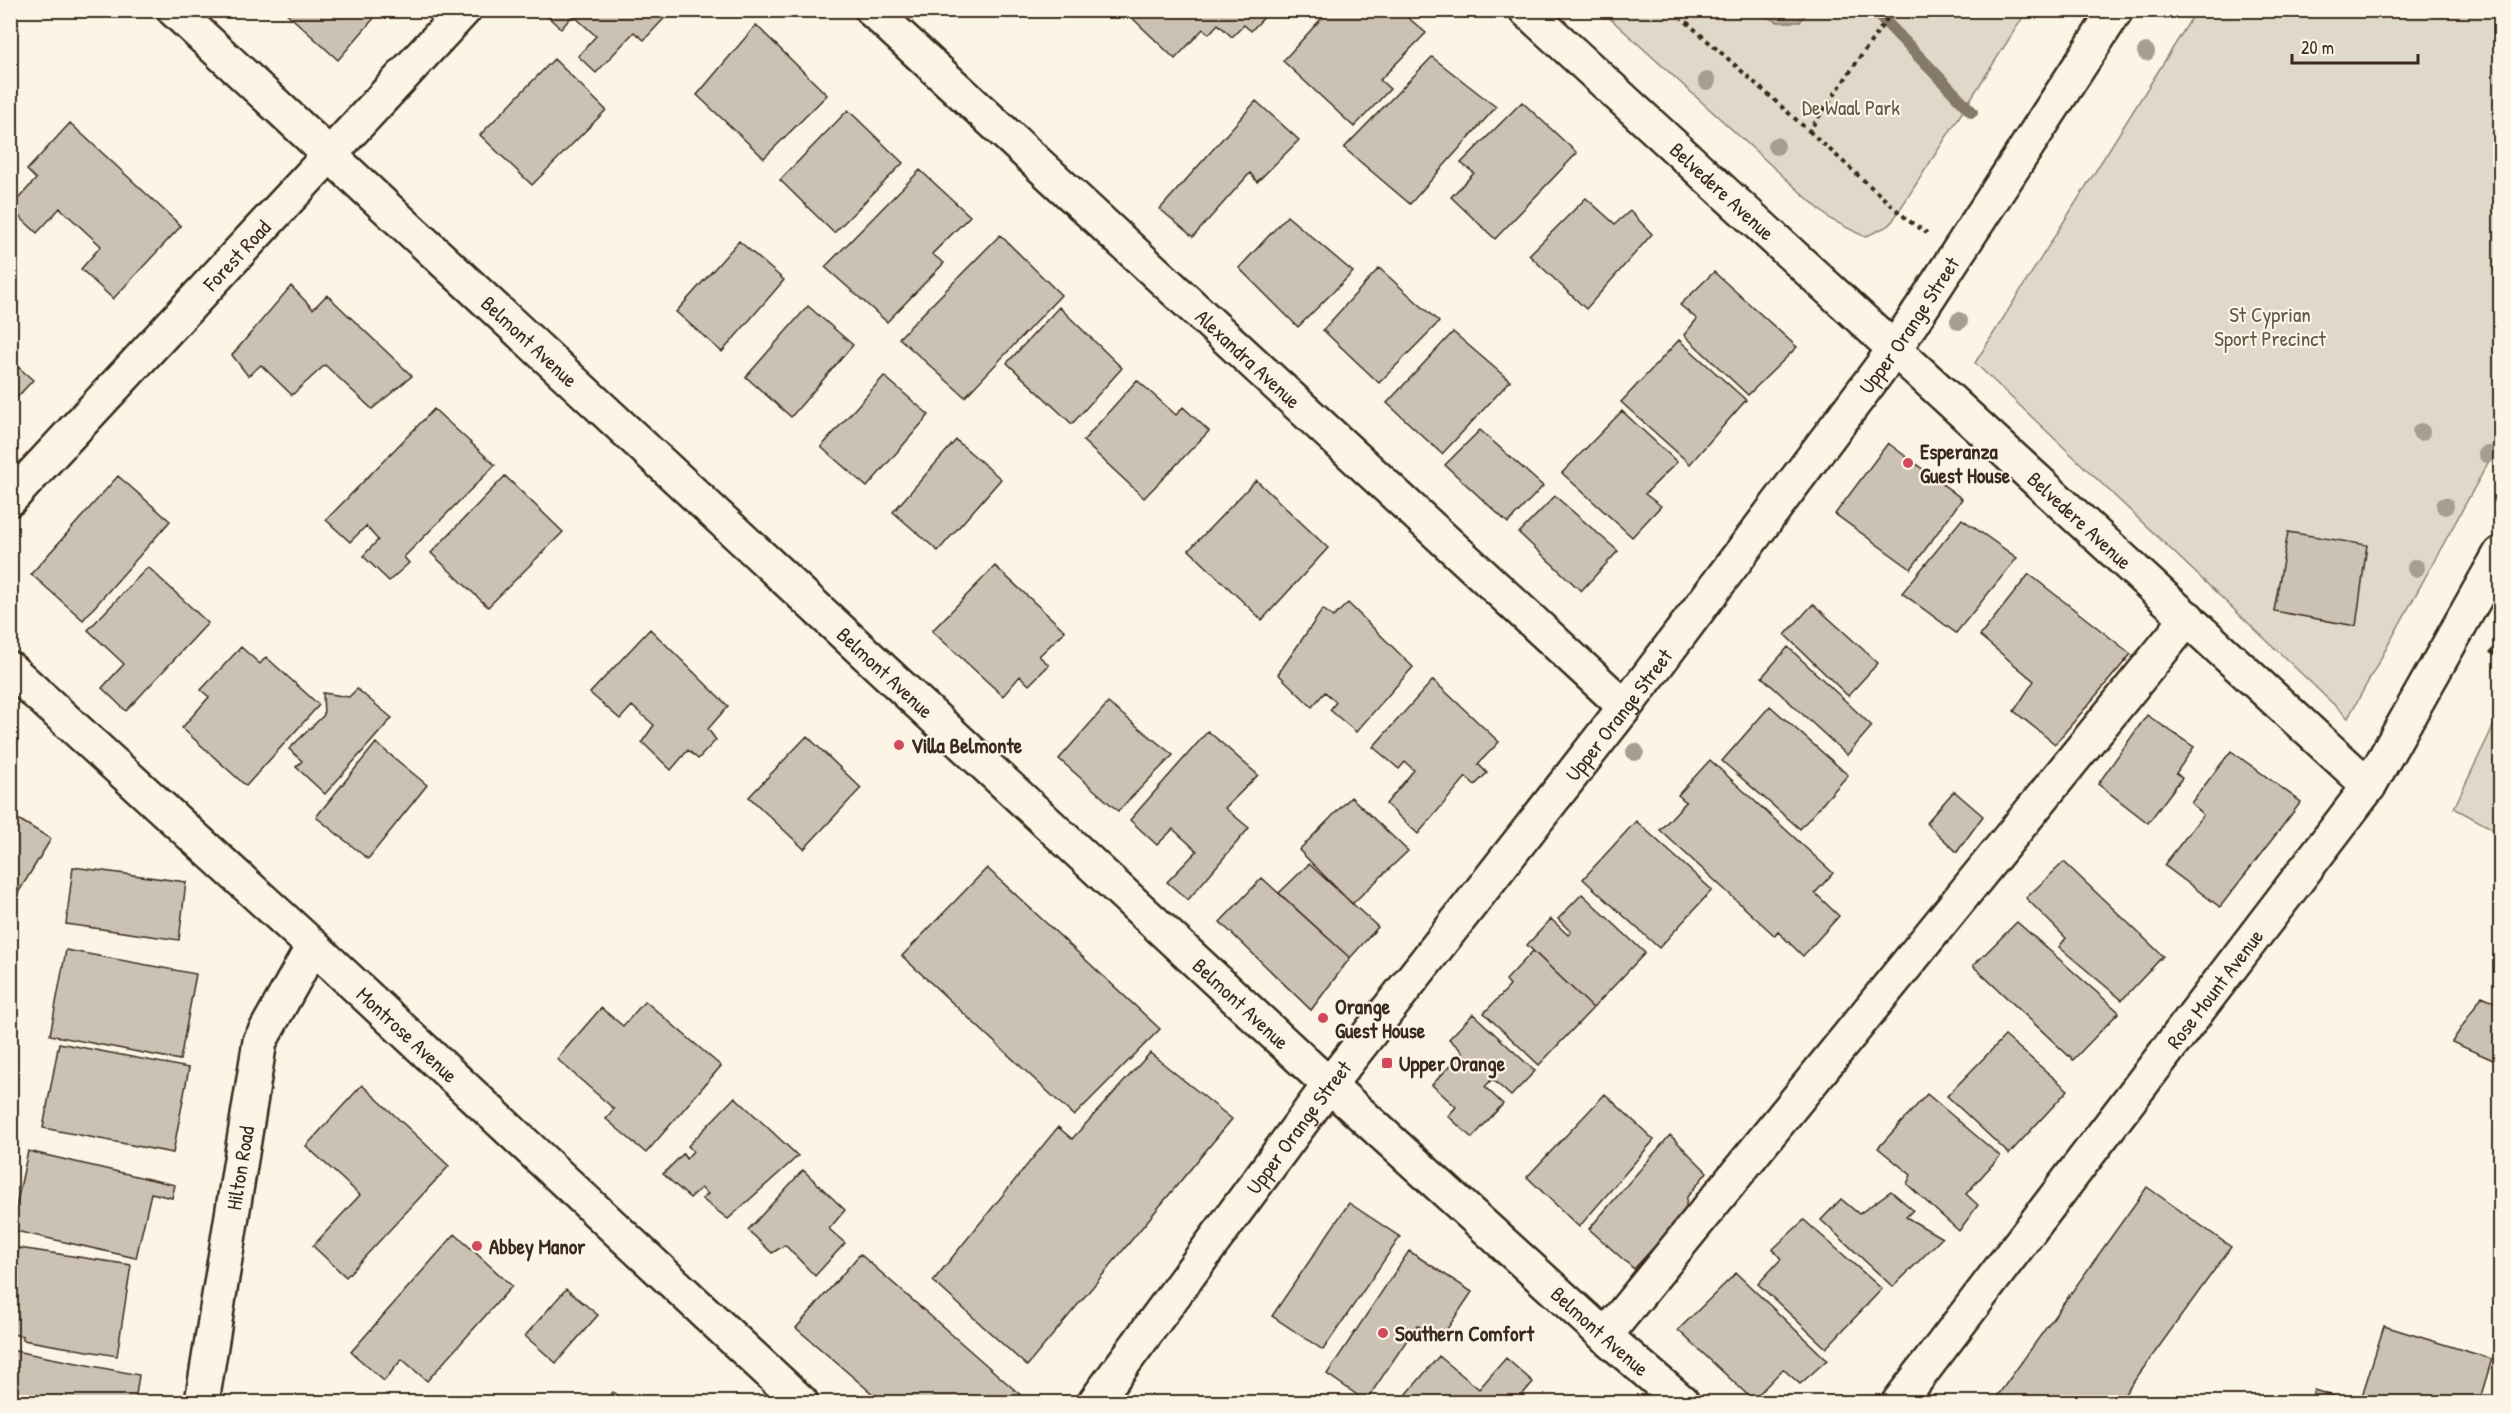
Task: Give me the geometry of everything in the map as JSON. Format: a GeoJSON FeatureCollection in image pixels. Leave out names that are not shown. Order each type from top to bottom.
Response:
{"type":"FeatureCollection","features":[{"type":"Feature","properties":{"kind":"street","name":"Belmont Avenue"},"geometry":{"type":"LineString","coordinates":[[174,10],[1329,1084],[1605,1336],[1682,1402]]}},
{"type":"Feature","properties":{"kind":"street","name":"Forest Road"},"geometry":{"type":"LineString","coordinates":[[10,499],[464,10]]}},
{"type":"Feature","properties":{"kind":"street","name":"Alexandra Avenue"},"geometry":{"type":"LineString","coordinates":[[872,10],[1625,707]]}},
{"type":"Feature","properties":{"kind":"street","name":"Belvedere Avenue"},"geometry":{"type":"LineString","coordinates":[[1526,10],[2369,786]]}},
{"type":"Feature","properties":{"kind":"street","name":"Upper Orange Street"},"geometry":{"type":"LineString","coordinates":[[1095,1402],[1329,1084],[1625,707],[1894,350],[1959,254],[2116,10]]}},
{"type":"Feature","properties":{"kind":"street","name":"Rose Mount Avenue"},"geometry":{"type":"LineString","coordinates":[[1899,1402],[2369,786],[2500,554]]}},
{"type":"Feature","properties":{"kind":"street"},"geometry":{"type":"LineString","coordinates":[[1605,1336],[2188,618]]}},
{"type":"Feature","properties":{"kind":"street","name":"Montrose Avenue"},"geometry":{"type":"LineString","coordinates":[[10,669],[313,946],[801,1402]]}},
{"type":"Feature","properties":{"kind":"street","name":"Hilton Road"},"geometry":{"type":"LineString","coordinates":[[202,1402],[260,1041],[313,946]]}},
{"type":"Feature","properties":{"kind":"path"},"geometry":{"type":"LineString","coordinates":[[1673,10],[1909,221],[1959,254]]}},
{"type":"Feature","properties":{"kind":"path"},"geometry":{"type":"LineString","coordinates":[[1809,131],[1893,10]]}},
{"type":"Feature","properties":{"kind":"green space","name":"De Waal Park"},"geometry":{"type":"Polygon","coordinates":[[[1602,11],[2027,11],[1890,225],[1865,237],[1830,219],[1602,11]]]}},
{"type":"Feature","properties":{"kind":"green space","name":"St Cyprian Sport Precinct"},"geometry":{"type":"Polygon","coordinates":[[[2196,11],[2500,11],[2500,441],[2348,718],[1975,363],[2196,11]]]}},
{"type":"Feature","properties":{"kind":"green space"},"geometry":{"type":"Polygon","coordinates":[[[2500,712],[2500,833],[2454,808],[2500,712]]]}},
{"type":"Feature","properties":{"kind":"shaded area"},"geometry":{"type":"Polygon","coordinates":[[[1753,11],[1808,11],[1800,22],[1778,22],[1753,11]]]}},
{"type":"Feature","properties":{"kind":"building"},"geometry":{"type":"Polygon","coordinates":[[[283,10],[381,10],[338,60],[283,10]]]}},
{"type":"Feature","properties":{"kind":"building"},"geometry":{"type":"Polygon","coordinates":[[[541,10],[672,10],[644,40],[634,32],[596,73],[578,56],[596,36],[573,15],[561,29],[541,10]]]}},
{"type":"Feature","properties":{"kind":"building"},"geometry":{"type":"Polygon","coordinates":[[[1271,10],[1251,31],[1244,25],[1232,37],[1218,24],[1209,34],[1203,29],[1175,59],[1125,11],[1271,10]]]}},
{"type":"Feature","properties":{"kind":"building"},"geometry":{"type":"Polygon","coordinates":[[[1329,10],[1399,10],[1426,33],[1380,80],[1390,89],[1354,127],[1283,61],[1329,10]]]}},
{"type":"Feature","properties":{"kind":"building"},"geometry":{"type":"Polygon","coordinates":[[[756,25],[827,95],[764,158],[697,95],[756,25]]]}},
{"type":"Feature","properties":{"kind":"building"},"geometry":{"type":"Polygon","coordinates":[[[1432,57],[1496,107],[1410,204],[1344,148],[1432,57]]]}},
{"type":"Feature","properties":{"kind":"building"},"geometry":{"type":"Polygon","coordinates":[[[554,59],[606,110],[532,185],[480,135],[554,59]]]}},
{"type":"Feature","properties":{"kind":"building"},"geometry":{"type":"Polygon","coordinates":[[[1256,101],[1299,140],[1257,182],[1250,173],[1193,237],[1160,209],[1256,101]]]}},
{"type":"Feature","properties":{"kind":"building"},"geometry":{"type":"Polygon","coordinates":[[[1522,102],[1577,153],[1495,239],[1451,197],[1474,173],[1461,163],[1522,102]]]}},
{"type":"Feature","properties":{"kind":"building"},"geometry":{"type":"Polygon","coordinates":[[[848,110],[903,163],[834,233],[780,180],[848,110]]]}},
{"type":"Feature","properties":{"kind":"building"},"geometry":{"type":"Polygon","coordinates":[[[70,123],[181,226],[113,299],[81,269],[101,246],[60,208],[37,233],[10,208],[36,179],[27,170],[70,123]]]}},
{"type":"Feature","properties":{"kind":"building"},"geometry":{"type":"Polygon","coordinates":[[[920,170],[970,216],[932,254],[944,263],[887,322],[825,267],[920,170]]]}},
{"type":"Feature","properties":{"kind":"building"},"geometry":{"type":"Polygon","coordinates":[[[1586,198],[1615,224],[1630,211],[1652,234],[1586,309],[1529,255],[1586,198]]]}},
{"type":"Feature","properties":{"kind":"building"},"geometry":{"type":"Polygon","coordinates":[[[1287,216],[1353,272],[1298,327],[1239,268],[1287,216]]]}},
{"type":"Feature","properties":{"kind":"building"},"geometry":{"type":"Polygon","coordinates":[[[1000,235],[1061,295],[965,397],[899,338],[1000,235]]]}},
{"type":"Feature","properties":{"kind":"building"},"geometry":{"type":"Polygon","coordinates":[[[739,241],[784,280],[722,352],[676,312],[739,241]]]}},
{"type":"Feature","properties":{"kind":"building"},"geometry":{"type":"Polygon","coordinates":[[[1379,268],[1439,322],[1379,383],[1323,330],[1379,268]]]}},
{"type":"Feature","properties":{"kind":"building"},"geometry":{"type":"Polygon","coordinates":[[[1714,272],[1797,347],[1748,395],[1684,335],[1697,319],[1680,305],[1714,272]]]}},
{"type":"Feature","properties":{"kind":"building"},"geometry":{"type":"Polygon","coordinates":[[[291,286],[313,309],[327,295],[412,376],[372,409],[325,365],[292,395],[261,365],[248,376],[232,355],[291,286]]]}},
{"type":"Feature","properties":{"kind":"building"},"geometry":{"type":"Polygon","coordinates":[[[808,306],[853,345],[791,417],[746,377],[808,306]]]}},
{"type":"Feature","properties":{"kind":"building"},"geometry":{"type":"Polygon","coordinates":[[[1059,307],[1122,368],[1072,424],[1007,363],[1059,307]]]}},
{"type":"Feature","properties":{"kind":"building"},"geometry":{"type":"Polygon","coordinates":[[[1453,332],[1510,381],[1442,454],[1387,403],[1453,332]]]}},
{"type":"Feature","properties":{"kind":"building"},"geometry":{"type":"Polygon","coordinates":[[[1679,340],[1746,400],[1690,464],[1621,402],[1679,340]]]}},
{"type":"Feature","properties":{"kind":"building"},"geometry":{"type":"Polygon","coordinates":[[[10,360],[33,380],[10,405],[10,360]]]}},
{"type":"Feature","properties":{"kind":"building"},"geometry":{"type":"Polygon","coordinates":[[[884,376],[929,415],[867,487],[821,447],[884,376]]]}},
{"type":"Feature","properties":{"kind":"building"},"geometry":{"type":"Polygon","coordinates":[[[1137,380],[1176,415],[1183,407],[1209,431],[1144,498],[1083,441],[1137,380]]]}},
{"type":"Feature","properties":{"kind":"building"},"geometry":{"type":"Polygon","coordinates":[[[434,409],[495,465],[404,557],[409,563],[389,581],[363,556],[378,540],[366,526],[350,542],[326,520],[434,409]]]}},
{"type":"Feature","properties":{"kind":"building"},"geometry":{"type":"Polygon","coordinates":[[[1622,411],[1677,462],[1645,494],[1661,506],[1632,537],[1562,473],[1622,411]]]}},
{"type":"Feature","properties":{"kind":"building"},"geometry":{"type":"Polygon","coordinates":[[[1480,430],[1543,486],[1508,523],[1445,465],[1480,430]]]}},
{"type":"Feature","properties":{"kind":"building"},"geometry":{"type":"Polygon","coordinates":[[[956,440],[1001,479],[938,551],[893,512],[956,440]]]}},
{"type":"Feature","properties":{"kind":"building","name":"Esperanza Guest House"},"geometry":{"type":"Polygon","coordinates":[[[1888,443],[1962,499],[1911,569],[1835,514],[1888,443]]]}},
{"type":"Feature","properties":{"kind":"building"},"geometry":{"type":"Polygon","coordinates":[[[118,476],[170,521],[83,620],[31,574],[118,476]]]}},
{"type":"Feature","properties":{"kind":"building"},"geometry":{"type":"Polygon","coordinates":[[[505,476],[563,532],[488,607],[431,553],[505,476]]]}},
{"type":"Feature","properties":{"kind":"building"},"geometry":{"type":"Polygon","coordinates":[[[1256,480],[1328,548],[1262,620],[1189,550],[1256,480]]]}},
{"type":"Feature","properties":{"kind":"building"},"geometry":{"type":"Polygon","coordinates":[[[1555,496],[1618,551],[1581,591],[1519,533],[1555,496]]]}},
{"type":"Feature","properties":{"kind":"building"},"geometry":{"type":"Polygon","coordinates":[[[1962,519],[2017,558],[1956,633],[1902,593],[1962,519]]]}},
{"type":"Feature","properties":{"kind":"building"},"geometry":{"type":"Polygon","coordinates":[[[2288,532],[2367,545],[2356,626],[2274,611],[2288,532]]]}},
{"type":"Feature","properties":{"kind":"building"},"geometry":{"type":"Polygon","coordinates":[[[995,566],[1065,631],[1039,656],[1049,665],[1029,685],[1020,676],[1003,696],[932,631],[995,566]]]}},
{"type":"Feature","properties":{"kind":"building"},"geometry":{"type":"Polygon","coordinates":[[[148,567],[208,623],[126,711],[102,688],[124,664],[88,630],[148,567]]]}},
{"type":"Feature","properties":{"kind":"building"},"geometry":{"type":"Polygon","coordinates":[[[2029,574],[2131,654],[2055,744],[2014,711],[2034,681],[1980,636],[2029,574]]]}},
{"type":"Feature","properties":{"kind":"building"},"geometry":{"type":"Polygon","coordinates":[[[1348,603],[1413,667],[1356,732],[1330,710],[1336,702],[1325,692],[1312,707],[1278,674],[1323,609],[1333,617],[1348,603]]]}},
{"type":"Feature","properties":{"kind":"building"},"geometry":{"type":"Polygon","coordinates":[[[1813,604],[1878,663],[1848,696],[1785,635],[1813,604]]]}},
{"type":"Feature","properties":{"kind":"building"},"geometry":{"type":"Polygon","coordinates":[[[650,629],[728,706],[708,729],[716,740],[698,759],[688,750],[671,770],[642,742],[654,725],[632,706],[620,719],[590,693],[650,629]]]}},
{"type":"Feature","properties":{"kind":"building"},"geometry":{"type":"Polygon","coordinates":[[[241,647],[260,664],[266,657],[319,705],[246,786],[182,728],[209,697],[201,690],[241,647]]]}},
{"type":"Feature","properties":{"kind":"building"},"geometry":{"type":"Polygon","coordinates":[[[1788,647],[1872,726],[1847,755],[1762,677],[1788,647]]]}},
{"type":"Feature","properties":{"kind":"building"},"geometry":{"type":"Polygon","coordinates":[[[1433,680],[1499,742],[1478,764],[1487,773],[1475,785],[1466,777],[1418,834],[1386,804],[1414,770],[1405,762],[1399,769],[1373,747],[1433,680]]]}},
{"type":"Feature","properties":{"kind":"building"},"geometry":{"type":"Polygon","coordinates":[[[357,689],[392,718],[325,794],[296,767],[302,761],[289,749],[324,715],[323,693],[349,697],[357,689]]]}},
{"type":"Feature","properties":{"kind":"building"},"geometry":{"type":"Polygon","coordinates":[[[1108,703],[1173,755],[1118,811],[1059,759],[1108,703]]]}},
{"type":"Feature","properties":{"kind":"building"},"geometry":{"type":"Polygon","coordinates":[[[1770,706],[1848,775],[1800,829],[1722,761],[1770,706]]]}},
{"type":"Feature","properties":{"kind":"building"},"geometry":{"type":"Polygon","coordinates":[[[2147,715],[2194,747],[2176,773],[2182,778],[2148,823],[2098,784],[2147,715]]]}},
{"type":"Feature","properties":{"kind":"building"},"geometry":{"type":"Polygon","coordinates":[[[1208,731],[1258,775],[1225,808],[1249,828],[1188,900],[1167,882],[1197,851],[1173,829],[1157,845],[1130,820],[1208,731]]]}},
{"type":"Feature","properties":{"kind":"building"},"geometry":{"type":"Polygon","coordinates":[[[807,736],[861,788],[804,849],[749,797],[807,736]]]}},
{"type":"Feature","properties":{"kind":"building"},"geometry":{"type":"Polygon","coordinates":[[[376,743],[427,785],[368,859],[316,817],[376,743]]]}},
{"type":"Feature","properties":{"kind":"building"},"geometry":{"type":"Polygon","coordinates":[[[2231,751],[2301,802],[2220,907],[2164,865],[2203,815],[2191,803],[2231,751]]]}},
{"type":"Feature","properties":{"kind":"building"},"geometry":{"type":"Polygon","coordinates":[[[1710,760],[1833,873],[1815,893],[1839,916],[1803,956],[1778,932],[1775,936],[1660,830],[1686,802],[1678,795],[1710,760]]]}},
{"type":"Feature","properties":{"kind":"building"},"geometry":{"type":"Polygon","coordinates":[[[1954,791],[1983,816],[1957,852],[1926,823],[1954,791]]]}},
{"type":"Feature","properties":{"kind":"building"},"geometry":{"type":"Polygon","coordinates":[[[1351,797],[1408,851],[1352,904],[1299,850],[1351,797]]]}},
{"type":"Feature","properties":{"kind":"building"},"geometry":{"type":"Polygon","coordinates":[[[10,814],[51,839],[10,906],[10,814]]]}},
{"type":"Feature","properties":{"kind":"building"},"geometry":{"type":"Polygon","coordinates":[[[1636,821],[1712,890],[1659,948],[1583,879],[1636,821]]]}},
{"type":"Feature","properties":{"kind":"building"},"geometry":{"type":"Polygon","coordinates":[[[2064,862],[2163,956],[2122,1000],[2059,947],[2066,938],[2026,898],[2064,862]]]}},
{"type":"Feature","properties":{"kind":"building"},"geometry":{"type":"Polygon","coordinates":[[[1309,864],[1378,927],[1350,958],[1279,893],[1309,864]]]}},
{"type":"Feature","properties":{"kind":"building"},"geometry":{"type":"Polygon","coordinates":[[[73,867],[186,882],[179,940],[66,924],[73,867]]]}},
{"type":"Feature","properties":{"kind":"building"},"geometry":{"type":"Polygon","coordinates":[[[987,868],[1160,1029],[1074,1116],[902,956],[987,868]]]}},
{"type":"Feature","properties":{"kind":"building"},"geometry":{"type":"Polygon","coordinates":[[[1262,878],[1350,958],[1311,1010],[1220,922],[1262,878]]]}},
{"type":"Feature","properties":{"kind":"building"},"geometry":{"type":"Polygon","coordinates":[[[1582,894],[1645,953],[1593,1008],[1527,945],[1551,919],[1568,935],[1571,932],[1558,919],[1582,894]]]}},
{"type":"Feature","properties":{"kind":"building"},"geometry":{"type":"Polygon","coordinates":[[[2017,922],[2119,1012],[2073,1060],[1973,966],[2017,922]]]}},
{"type":"Feature","properties":{"kind":"building"},"geometry":{"type":"Polygon","coordinates":[[[66,950],[196,974],[180,1060],[50,1035],[66,950]]]}},
{"type":"Feature","properties":{"kind":"building"},"geometry":{"type":"Polygon","coordinates":[[[1533,951],[1593,1008],[1539,1065],[1484,1013],[1510,986],[1506,980],[1533,951]]]}},
{"type":"Feature","properties":{"kind":"building"},"geometry":{"type":"Polygon","coordinates":[[[2482,996],[2500,1004],[2500,1063],[2452,1042],[2482,996]]]}},
{"type":"Feature","properties":{"kind":"building"},"geometry":{"type":"Polygon","coordinates":[[[645,1001],[721,1066],[646,1153],[606,1119],[614,1109],[557,1059],[601,1008],[623,1026],[645,1001]]]}},
{"type":"Feature","properties":{"kind":"building"},"geometry":{"type":"Polygon","coordinates":[[[1473,1014],[1535,1071],[1511,1096],[1492,1079],[1485,1087],[1503,1104],[1472,1138],[1448,1116],[1456,1107],[1432,1085],[1463,1052],[1449,1039],[1473,1014]]]}},
{"type":"Feature","properties":{"kind":"building"},"geometry":{"type":"Polygon","coordinates":[[[2005,1036],[2068,1090],[2009,1154],[1947,1096],[2005,1036]]]}},
{"type":"Feature","properties":{"kind":"building"},"geometry":{"type":"Polygon","coordinates":[[[59,1043],[189,1068],[173,1153],[43,1128],[59,1043]]]}},
{"type":"Feature","properties":{"kind":"building"},"geometry":{"type":"Polygon","coordinates":[[[1150,1053],[1232,1119],[1027,1366],[933,1281],[1058,1127],[1072,1139],[1150,1053]]]}},
{"type":"Feature","properties":{"kind":"building"},"geometry":{"type":"Polygon","coordinates":[[[362,1085],[449,1166],[346,1277],[313,1246],[360,1195],[306,1146],[362,1085]]]}},
{"type":"Feature","properties":{"kind":"building"},"geometry":{"type":"Polygon","coordinates":[[[1605,1094],[1654,1140],[1579,1227],[1527,1177],[1605,1094]]]}},
{"type":"Feature","properties":{"kind":"building"},"geometry":{"type":"Polygon","coordinates":[[[1927,1094],[2000,1156],[1966,1194],[1978,1205],[1959,1231],[1907,1184],[1911,1175],[1878,1148],[1927,1094]]]}},
{"type":"Feature","properties":{"kind":"building"},"geometry":{"type":"Polygon","coordinates":[[[735,1097],[798,1156],[728,1219],[702,1199],[708,1194],[701,1188],[690,1198],[663,1174],[683,1154],[686,1159],[693,1151],[688,1146],[735,1097]]]}},
{"type":"Feature","properties":{"kind":"building"},"geometry":{"type":"Polygon","coordinates":[[[1670,1135],[1707,1172],[1687,1197],[1685,1213],[1634,1269],[1589,1229],[1670,1135]]]}},
{"type":"Feature","properties":{"kind":"building"},"geometry":{"type":"Polygon","coordinates":[[[28,1151],[175,1185],[172,1198],[151,1193],[136,1258],[11,1230],[28,1151]]]}},
{"type":"Feature","properties":{"kind":"building"},"geometry":{"type":"Polygon","coordinates":[[[803,1170],[845,1210],[829,1229],[845,1243],[815,1276],[785,1245],[772,1253],[748,1230],[803,1170]]]}},
{"type":"Feature","properties":{"kind":"building"},"geometry":{"type":"Polygon","coordinates":[[[2147,1187],[2231,1247],[2119,1402],[1993,1402],[2147,1187]]]}},
{"type":"Feature","properties":{"kind":"building"},"geometry":{"type":"Polygon","coordinates":[[[1891,1191],[1913,1210],[1906,1217],[1942,1238],[1893,1287],[1821,1220],[1841,1199],[1859,1214],[1891,1191]]]}},
{"type":"Feature","properties":{"kind":"building"},"geometry":{"type":"Polygon","coordinates":[[[1349,1203],[1400,1237],[1323,1350],[1272,1316],[1349,1203]]]}},
{"type":"Feature","properties":{"kind":"building"},"geometry":{"type":"Polygon","coordinates":[[[1804,1220],[1882,1289],[1826,1348],[1758,1284],[1781,1259],[1773,1249],[1804,1220]]]}},
{"type":"Feature","properties":{"kind":"building"},"geometry":{"type":"Polygon","coordinates":[[[455,1234],[512,1286],[427,1381],[402,1359],[384,1381],[351,1352],[455,1234]]]}},
{"type":"Feature","properties":{"kind":"building"},"geometry":{"type":"Polygon","coordinates":[[[19,1248],[131,1265],[117,1356],[23,1340],[23,1336],[10,1334],[10,1294],[19,1248]]]}},
{"type":"Feature","properties":{"kind":"building","name":"Southern Comfort"},"geometry":{"type":"Polygon","coordinates":[[[1409,1251],[1472,1292],[1439,1341],[1417,1325],[1366,1401],[1327,1374],[1409,1251]]]}},
{"type":"Feature","properties":{"kind":"building"},"geometry":{"type":"Polygon","coordinates":[[[860,1254],[1024,1398],[1020,1402],[882,1402],[796,1328],[860,1254]]]}},
{"type":"Feature","properties":{"kind":"building"},"geometry":{"type":"Polygon","coordinates":[[[1736,1273],[1827,1360],[1800,1384],[1783,1369],[1753,1400],[1678,1330],[1736,1273]]]}},
{"type":"Feature","properties":{"kind":"building"},"geometry":{"type":"Polygon","coordinates":[[[566,1289],[598,1315],[556,1363],[525,1336],[566,1289]]]}},
{"type":"Feature","properties":{"kind":"building"},"geometry":{"type":"Polygon","coordinates":[[[2384,1326],[2492,1359],[2479,1402],[2360,1402],[2384,1326]]]}},
{"type":"Feature","properties":{"kind":"building"},"geometry":{"type":"Polygon","coordinates":[[[10,1350],[139,1375],[135,1402],[10,1402],[10,1350]]]}},
{"type":"Feature","properties":{"kind":"building"},"geometry":{"type":"Polygon","coordinates":[[[1439,1356],[1479,1389],[1506,1358],[1533,1382],[1516,1402],[1400,1402],[1439,1356]]]}},
{"type":"Feature","properties":{"kind":"building"},"geometry":{"type":"Polygon","coordinates":[[[2314,1390],[2352,1402],[2310,1402],[2314,1390]]]}},
{"type":"Feature","properties":{"kind":"building"},"geometry":{"type":"Polygon","coordinates":[[[613,1392],[626,1402],[604,1402],[613,1392]]]}},
{"type":"Feature","properties":{"kind":"building"},"geometry":{"type":"Polygon","coordinates":[[[1233,1395],[1244,1402],[1228,1402],[1233,1395]]]}},
{"type":"Feature","properties":{"kind":"waterway"},"geometry":{"type":"LineString","coordinates":[[1872,10],[1972,112]]}},
{"type":"Feature","properties":{"kind":"place","name":"Esperanza Guest House"},"geometry":{"type":"Point","coordinates":[1908,463]}},
{"type":"Feature","properties":{"kind":"place","name":"Villa Belmonte"},"geometry":{"type":"Point","coordinates":[899,745]}},
{"type":"Feature","properties":{"kind":"place","name":"Orange Guest House"},"geometry":{"type":"Point","coordinates":[1323,1018]}},
{"type":"Feature","properties":{"kind":"place","name":"Upper Orange"},"geometry":{"type":"Point","coordinates":[1387,1063]}},
{"type":"Feature","properties":{"kind":"place","name":"Abbey Manor"},"geometry":{"type":"Point","coordinates":[477,1246]}},
{"type":"Feature","properties":{"kind":"place","name":"Southern Comfort"},"geometry":{"type":"Point","coordinates":[1383,1333]}}]}
